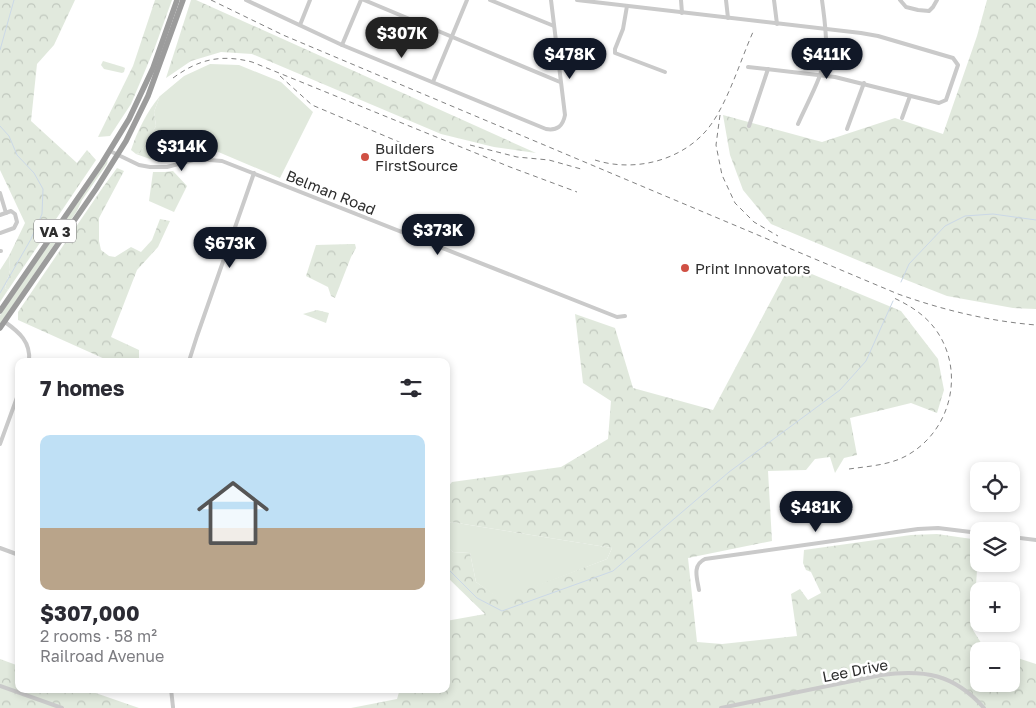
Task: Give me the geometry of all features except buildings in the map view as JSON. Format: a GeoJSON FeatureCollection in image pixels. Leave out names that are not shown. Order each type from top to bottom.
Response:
{"type":"FeatureCollection","features":[{"type":"Feature","properties":{"kind":"highway","name":"VA 3"},"geometry":{"type":"LineString","coordinates":[[0,328],[118,155],[134,127],[148,96],[177,8],[177,0]]}},
{"type":"Feature","properties":{"kind":"highway","name":"VA 3"},"geometry":{"type":"LineString","coordinates":[[0,311],[110,151],[129,119],[150,75],[177,8],[183,0]]}},
{"type":"Feature","properties":{"kind":"street"},"geometry":{"type":"LineString","coordinates":[[246,0],[256,2],[342,45],[552,130],[561,126],[565,115],[551,0]]}},
{"type":"Feature","properties":{"kind":"street"},"geometry":{"type":"LineString","coordinates":[[300,25],[310,0]]}},
{"type":"Feature","properties":{"kind":"street"},"geometry":{"type":"LineString","coordinates":[[342,45],[363,0],[560,82]]}},
{"type":"Feature","properties":{"kind":"street"},"geometry":{"type":"LineString","coordinates":[[433,82],[468,0]]}},
{"type":"Feature","properties":{"kind":"street"},"geometry":{"type":"LineString","coordinates":[[490,0],[554,26]]}},
{"type":"Feature","properties":{"kind":"street"},"geometry":{"type":"LineString","coordinates":[[577,0],[873,35],[953,58],[957,62],[958,68],[946,100],[939,103],[864,83],[819,75],[748,67]]}},
{"type":"Feature","properties":{"kind":"street"},"geometry":{"type":"LineString","coordinates":[[637,0],[638,7]]}},
{"type":"Feature","properties":{"kind":"street"},"geometry":{"type":"LineString","coordinates":[[681,0],[682,13]]}},
{"type":"Feature","properties":{"kind":"street"},"geometry":{"type":"LineString","coordinates":[[726,0],[728,18]]}},
{"type":"Feature","properties":{"kind":"street"},"geometry":{"type":"LineString","coordinates":[[774,0],[776,24]]}},
{"type":"Feature","properties":{"kind":"street"},"geometry":{"type":"LineString","coordinates":[[798,124],[819,75],[825,55],[822,0]]}},
{"type":"Feature","properties":{"kind":"street"},"geometry":{"type":"LineString","coordinates":[[900,0],[906,7],[918,10],[929,10],[937,0]]}},
{"type":"Feature","properties":{"kind":"street"},"geometry":{"type":"LineString","coordinates":[[626,6],[623,29],[614,49],[615,53],[665,72]]}},
{"type":"Feature","properties":{"kind":"street"},"geometry":{"type":"LineString","coordinates":[[749,126],[768,69]]}},
{"type":"Feature","properties":{"kind":"street"},"geometry":{"type":"LineString","coordinates":[[847,129],[864,83]]}},
{"type":"Feature","properties":{"kind":"street"},"geometry":{"type":"LineString","coordinates":[[902,118],[910,96]]}},
{"type":"Feature","properties":{"kind":"street","name":"Belman Road"},"geometry":{"type":"LineString","coordinates":[[110,151],[139,165],[150,167],[167,167],[197,159],[213,159],[254,173],[616,317],[625,316]]}},
{"type":"Feature","properties":{"kind":"street"},"geometry":{"type":"LineString","coordinates":[[191,358],[254,173]]}},
{"type":"Feature","properties":{"kind":"street"},"geometry":{"type":"LineString","coordinates":[[0,193],[6,213]]}},
{"type":"Feature","properties":{"kind":"street"},"geometry":{"type":"LineString","coordinates":[[0,215],[11,211],[15,214],[17,222],[16,226],[10,230],[0,233]]}},
{"type":"Feature","properties":{"kind":"street"},"geometry":{"type":"LineString","coordinates":[[5,322],[20,334],[26,342],[29,358]]}},
{"type":"Feature","properties":{"kind":"street"},"geometry":{"type":"LineString","coordinates":[[0,444],[15,403]]}},
{"type":"Feature","properties":{"kind":"street"},"geometry":{"type":"LineString","coordinates":[[699,590],[696,567],[705,558],[918,529],[938,528],[970,532]]}},
{"type":"Feature","properties":{"kind":"street"},"geometry":{"type":"LineString","coordinates":[[1020,538],[1036,540]]}},
{"type":"Feature","properties":{"kind":"street"},"geometry":{"type":"LineString","coordinates":[[0,548],[15,554]]}},
{"type":"Feature","properties":{"kind":"street","name":"Lee Drive"},"geometry":{"type":"LineString","coordinates":[[721,708],[881,675],[907,672],[927,673],[951,681],[969,693],[984,708]]}},
{"type":"Feature","properties":{"kind":"street"},"geometry":{"type":"LineString","coordinates":[[0,686],[15,691]]}},
{"type":"Feature","properties":{"kind":"street"},"geometry":{"type":"LineString","coordinates":[[20,693],[62,708]]}},
{"type":"Feature","properties":{"kind":"street"},"geometry":{"type":"LineString","coordinates":[[172,693],[174,707]]}},
{"type":"Feature","properties":{"kind":"green space"},"geometry":{"type":"Polygon","coordinates":[[[0,0],[75,0],[54,45],[37,64],[31,121],[77,163],[87,150],[96,160],[8,290],[5,288],[10,270],[9,256],[25,223],[0,170],[0,0]]]}},
{"type":"Feature","properties":{"kind":"green space"},"geometry":{"type":"Polygon","coordinates":[[[155,0],[172,0],[155,47],[131,104],[110,136],[98,137],[133,66],[155,0]]]}},
{"type":"Feature","properties":{"kind":"green space"},"geometry":{"type":"Polygon","coordinates":[[[191,0],[196,0],[536,153],[494,147],[441,134],[252,54],[221,52],[191,61],[166,78],[191,0]]]}},
{"type":"Feature","properties":{"kind":"green space"},"geometry":{"type":"Polygon","coordinates":[[[987,0],[1036,0],[1036,309],[1013,308],[947,296],[771,224],[743,190],[730,155],[723,115],[822,142],[895,118],[943,134],[977,36],[987,0]]]}},
{"type":"Feature","properties":{"kind":"green space"},"geometry":{"type":"Polygon","coordinates":[[[103,61],[125,68],[124,72],[104,69],[101,65],[103,61]]]}},
{"type":"Feature","properties":{"kind":"green space"},"geometry":{"type":"Polygon","coordinates":[[[210,64],[239,65],[281,82],[313,112],[280,178],[216,151],[160,161],[136,154],[140,153],[156,126],[154,112],[160,96],[184,76],[210,64]]]}},
{"type":"Feature","properties":{"kind":"green space"},"geometry":{"type":"Polygon","coordinates":[[[160,96],[154,112],[156,126],[140,153],[136,154],[131,150],[136,136],[160,96]]]}},
{"type":"Feature","properties":{"kind":"green space"},"geometry":{"type":"Polygon","coordinates":[[[108,159],[107,164],[82,200],[77,211],[0,324],[0,315],[108,159]]]}},
{"type":"Feature","properties":{"kind":"green space"},"geometry":{"type":"Polygon","coordinates":[[[117,168],[124,171],[99,218],[101,250],[109,256],[115,257],[131,247],[141,252],[152,240],[160,219],[170,221],[158,247],[137,270],[111,337],[139,350],[139,358],[103,358],[18,320],[18,312],[117,168]]]}},
{"type":"Feature","properties":{"kind":"green space"},"geometry":{"type":"Polygon","coordinates":[[[173,171],[187,186],[174,212],[149,201],[153,172],[173,171]]]}},
{"type":"Feature","properties":{"kind":"green space"},"geometry":{"type":"Polygon","coordinates":[[[355,244],[356,248],[335,298],[331,296],[328,287],[306,276],[316,245],[355,244]]]}},
{"type":"Feature","properties":{"kind":"green space"},"geometry":{"type":"Polygon","coordinates":[[[9,256],[10,270],[5,288],[8,290],[0,302],[0,270],[9,256]]]}},
{"type":"Feature","properties":{"kind":"green space"},"geometry":{"type":"Polygon","coordinates":[[[790,265],[901,311],[938,359],[944,390],[937,413],[911,403],[850,418],[857,455],[844,458],[835,473],[830,457],[815,459],[806,470],[768,471],[772,541],[688,558],[697,642],[722,644],[797,636],[791,594],[800,589],[808,600],[821,593],[811,572],[806,570],[803,563],[804,550],[911,535],[937,534],[970,539],[970,572],[977,572],[976,582],[970,582],[970,632],[974,632],[980,642],[970,642],[970,692],[1020,692],[1020,659],[1036,664],[1036,708],[351,708],[397,699],[399,693],[450,693],[450,620],[485,614],[450,580],[450,549],[453,552],[470,553],[476,582],[501,599],[607,559],[612,548],[450,523],[450,484],[452,482],[561,467],[608,439],[611,401],[583,383],[575,314],[615,328],[633,388],[713,410],[790,265]]]}},
{"type":"Feature","properties":{"kind":"green space"},"geometry":{"type":"Polygon","coordinates":[[[317,310],[329,313],[326,323],[303,314],[317,310]]]}},
{"type":"Feature","properties":{"kind":"green space"},"geometry":{"type":"Polygon","coordinates":[[[450,523],[612,548],[607,559],[501,600],[476,582],[470,553],[453,552],[450,549],[450,523]]]}},
{"type":"Feature","properties":{"kind":"green space"},"geometry":{"type":"Polygon","coordinates":[[[0,659],[15,665],[15,693],[96,693],[139,708],[0,708],[0,659]]]}},
{"type":"Feature","properties":{"kind":"waterway"},"geometry":{"type":"LineString","coordinates":[[0,50],[14,0]]}},
{"type":"Feature","properties":{"kind":"waterway"},"geometry":{"type":"LineString","coordinates":[[0,126],[9,136],[17,155],[34,173],[43,189],[42,214],[31,239],[0,293]]}},
{"type":"Feature","properties":{"kind":"waterway"},"geometry":{"type":"LineString","coordinates":[[901,282],[909,264],[945,226],[965,216],[993,214],[1036,220]]}},
{"type":"Feature","properties":{"kind":"waterway"},"geometry":{"type":"LineString","coordinates":[[450,571],[477,598],[502,611],[613,571],[729,472],[840,390],[866,361],[893,301]]}},
{"type":"Feature","properties":{"kind":"railway"},"geometry":{"type":"LineString","coordinates":[[211,0],[283,35],[898,294],[966,314],[1036,325]]}},
{"type":"Feature","properties":{"kind":"railway"},"geometry":{"type":"LineString","coordinates":[[595,160],[624,165],[654,162],[682,151],[694,142],[705,132],[720,111],[753,32]]}},
{"type":"Feature","properties":{"kind":"railway"},"geometry":{"type":"LineString","coordinates":[[173,78],[201,62],[230,58],[252,62],[510,167],[577,192]]}},
{"type":"Feature","properties":{"kind":"railway"},"geometry":{"type":"LineString","coordinates":[[280,76],[312,105],[418,150]]}},
{"type":"Feature","properties":{"kind":"railway"},"geometry":{"type":"LineString","coordinates":[[720,115],[716,145],[722,175],[735,203],[754,222],[778,236]]}},
{"type":"Feature","properties":{"kind":"railway"},"geometry":{"type":"LineString","coordinates":[[470,145],[517,157],[549,160],[581,169]]}},
{"type":"Feature","properties":{"kind":"railway"},"geometry":{"type":"LineString","coordinates":[[849,469],[889,463],[911,453],[925,442],[936,429],[944,415],[949,399],[950,365],[946,349],[938,333],[929,321],[918,312],[894,298]]}},
{"type":"Feature","properties":{"kind":"place","name":"Builders FirstSource"},"geometry":{"type":"Point","coordinates":[365,157]}},
{"type":"Feature","properties":{"kind":"place","name":"Print Innovators"},"geometry":{"type":"Point","coordinates":[685,268]}}]}
